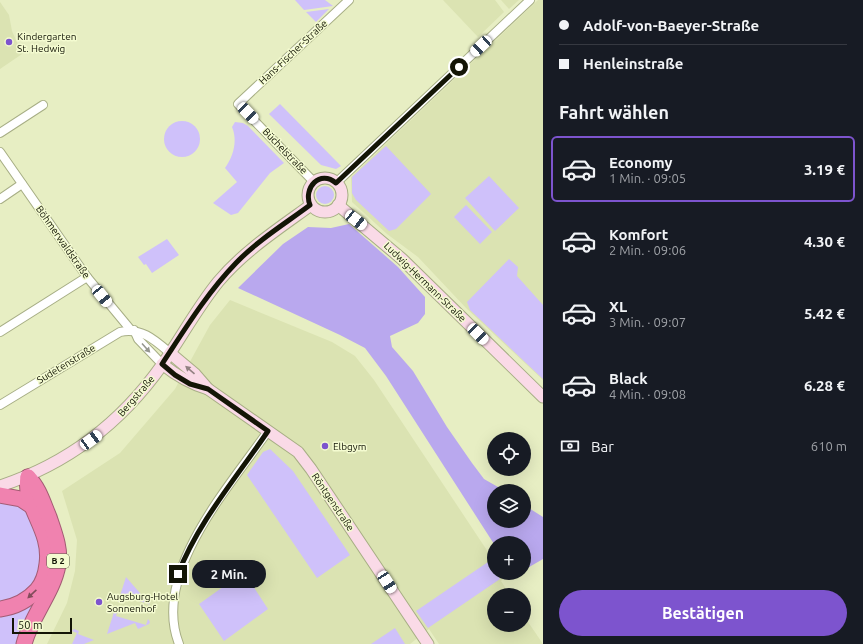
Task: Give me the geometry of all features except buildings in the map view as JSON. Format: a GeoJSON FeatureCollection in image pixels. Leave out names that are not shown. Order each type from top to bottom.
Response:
{"type":"FeatureCollection","features":[{"type":"Feature","properties":{"kind":"highway","name":"B 2"},"geometry":{"type":"LineString","coordinates":[[0,609],[20,604],[30,597],[39,587],[44,577],[48,560],[47,542],[28,494],[28,476]]}},
{"type":"Feature","properties":{"kind":"highway","name":"B 2"},"geometry":{"type":"LineString","coordinates":[[24,644],[31,623],[54,580],[58,564],[58,549],[54,532],[38,490],[28,476]]}},
{"type":"Feature","properties":{"kind":"highway"},"geometry":{"type":"LineString","coordinates":[[0,495],[21,499],[33,507]]}},
{"type":"Feature","properties":{"kind":"street","name":"Hans-Fischer-Straße"},"geometry":{"type":"LineString","coordinates":[[238,104],[349,0]]}},
{"type":"Feature","properties":{"kind":"street"},"geometry":{"type":"LineString","coordinates":[[336,183],[530,0]]}},
{"type":"Feature","properties":{"kind":"street","name":"Büchelstraße"},"geometry":{"type":"LineString","coordinates":[[238,104],[314,182]]}},
{"type":"Feature","properties":{"kind":"street"},"geometry":{"type":"LineString","coordinates":[[0,133],[43,105]]}},
{"type":"Feature","properties":{"kind":"street","name":"Böhmerwaldstraße"},"geometry":{"type":"LineString","coordinates":[[0,152],[87,277],[132,330]]}},
{"type":"Feature","properties":{"kind":"street"},"geometry":{"type":"LineString","coordinates":[[322,178],[336,183],[342,194],[338,205],[329,212],[324,212],[318,211],[310,205],[308,193],[309,188],[314,182],[322,178]]}},
{"type":"Feature","properties":{"kind":"street"},"geometry":{"type":"LineString","coordinates":[[0,199],[22,184]]}},
{"type":"Feature","properties":{"kind":"street","name":"Bergstraße"},"geometry":{"type":"LineString","coordinates":[[0,486],[28,476],[54,464],[100,434],[135,399],[170,353],[202,303],[237,262],[254,247],[310,205]]}},
{"type":"Feature","properties":{"kind":"street","name":"Ludwig-Hermann-Straße"},"geometry":{"type":"LineString","coordinates":[[338,205],[402,259],[543,397]]}},
{"type":"Feature","properties":{"kind":"street"},"geometry":{"type":"LineString","coordinates":[[0,332],[87,277]]}},
{"type":"Feature","properties":{"kind":"street"},"geometry":{"type":"LineString","coordinates":[[132,330],[144,333],[170,353]]}},
{"type":"Feature","properties":{"kind":"street"},"geometry":{"type":"LineString","coordinates":[[132,330],[138,339],[162,364]]}},
{"type":"Feature","properties":{"kind":"street","name":"Sudetenstraße"},"geometry":{"type":"LineString","coordinates":[[0,404],[120,332],[132,330]]}},
{"type":"Feature","properties":{"kind":"street","name":"Röntgenstraße"},"geometry":{"type":"LineString","coordinates":[[170,353],[195,374],[208,389],[298,452],[311,469],[428,644]]}},
{"type":"Feature","properties":{"kind":"street","name":"Röntgenstraße"},"geometry":{"type":"LineString","coordinates":[[162,364],[175,375],[190,384],[208,389]]}},
{"type":"Feature","properties":{"kind":"street"},"geometry":{"type":"LineString","coordinates":[[179,644],[176,636],[173,608],[178,574],[187,551],[202,525],[268,431]]}},
{"type":"Feature","properties":{"kind":"shaded area"},"geometry":{"type":"Polygon","coordinates":[[[295,0],[325,0],[333,6],[304,10],[295,0]]]}},
{"type":"Feature","properties":{"kind":"shaded area"},"geometry":{"type":"Polygon","coordinates":[[[443,0],[495,0],[504,12],[478,37],[443,0]]]}},
{"type":"Feature","properties":{"kind":"shaded area"},"geometry":{"type":"Polygon","coordinates":[[[501,0],[519,0],[509,9],[501,0]]]}},
{"type":"Feature","properties":{"kind":"shaded area"},"geometry":{"type":"Polygon","coordinates":[[[538,0],[543,0],[543,380],[466,308],[418,257],[387,234],[352,202],[351,177],[538,0]]]}},
{"type":"Feature","properties":{"kind":"shaded area","name":"Kindergarten St. Hedwig"},"geometry":{"type":"Polygon","coordinates":[[[0,2],[9,15],[12,31],[22,54],[0,69],[0,2]]]}},
{"type":"Feature","properties":{"kind":"shaded area"},"geometry":{"type":"Polygon","coordinates":[[[329,9],[316,22],[306,12],[329,9]]]}},
{"type":"Feature","properties":{"kind":"shaded area"},"geometry":{"type":"Polygon","coordinates":[[[280,104],[341,166],[336,169],[321,165],[269,114],[280,104]]]}},
{"type":"Feature","properties":{"kind":"shaded area"},"geometry":{"type":"Polygon","coordinates":[[[182,121],[192,124],[197,129],[200,139],[197,149],[192,154],[182,157],[172,154],[167,149],[164,139],[167,129],[172,124],[182,121]]]}},
{"type":"Feature","properties":{"kind":"shaded area"},"geometry":{"type":"Polygon","coordinates":[[[235,122],[243,123],[248,126],[284,163],[270,173],[238,213],[231,215],[213,203],[237,182],[225,168],[234,149],[235,138],[232,127],[235,122]]]}},
{"type":"Feature","properties":{"kind":"shaded area"},"geometry":{"type":"Polygon","coordinates":[[[386,146],[431,194],[396,229],[389,231],[356,200],[352,193],[352,177],[386,146]]]}},
{"type":"Feature","properties":{"kind":"shaded area"},"geometry":{"type":"Polygon","coordinates":[[[489,176],[519,208],[495,231],[465,198],[489,176]]]}},
{"type":"Feature","properties":{"kind":"shaded area"},"geometry":{"type":"Polygon","coordinates":[[[321,186],[329,186],[334,191],[332,202],[329,204],[321,204],[316,199],[316,191],[321,186]]]}},
{"type":"Feature","properties":{"kind":"shaded area"},"geometry":{"type":"Polygon","coordinates":[[[466,205],[492,232],[480,244],[454,217],[466,205]]]}},
{"type":"Feature","properties":{"kind":"shaded area"},"geometry":{"type":"Polygon","coordinates":[[[349,224],[398,267],[425,297],[425,314],[418,323],[390,336],[392,347],[413,371],[447,427],[472,463],[484,479],[493,484],[487,484],[487,528],[531,528],[531,509],[543,517],[543,559],[531,566],[531,536],[489,536],[386,376],[365,348],[238,288],[283,244],[308,227],[331,228],[349,224]]]}},
{"type":"Feature","properties":{"kind":"shaded area"},"geometry":{"type":"Polygon","coordinates":[[[167,239],[179,255],[152,273],[146,264],[144,265],[138,257],[167,239]]]}},
{"type":"Feature","properties":{"kind":"shaded area"},"geometry":{"type":"Polygon","coordinates":[[[509,259],[518,267],[517,276],[543,305],[543,379],[470,310],[467,302],[509,259]]]}},
{"type":"Feature","properties":{"kind":"shaded area"},"geometry":{"type":"Polygon","coordinates":[[[230,300],[332,342],[355,356],[374,380],[487,550],[487,580],[502,580],[501,581],[506,588],[487,588],[487,632],[531,632],[531,626],[543,644],[439,644],[429,629],[410,644],[47,644],[67,603],[75,571],[77,540],[62,491],[120,453],[175,389],[210,325],[230,300]]]}},
{"type":"Feature","properties":{"kind":"shaded area"},"geometry":{"type":"Polygon","coordinates":[[[270,449],[293,471],[350,555],[317,578],[247,475],[263,452],[270,449]]]}},
{"type":"Feature","properties":{"kind":"shaded area"},"geometry":{"type":"Polygon","coordinates":[[[0,502],[26,507],[39,532],[42,569],[30,589],[18,599],[0,603],[0,502]]]}},
{"type":"Feature","properties":{"kind":"shaded area"},"geometry":{"type":"Polygon","coordinates":[[[55,551],[21,644],[0,644],[0,613],[24,605],[55,551]]]}},
{"type":"Feature","properties":{"kind":"shaded area"},"geometry":{"type":"Polygon","coordinates":[[[487,563],[487,580],[499,580],[428,628],[416,611],[487,563]]]}},
{"type":"Feature","properties":{"kind":"shaded area"},"geometry":{"type":"Polygon","coordinates":[[[244,572],[268,609],[224,641],[199,604],[244,572]]]}},
{"type":"Feature","properties":{"kind":"shaded area"},"geometry":{"type":"Polygon","coordinates":[[[126,577],[146,600],[151,596],[148,610],[149,604],[122,596],[120,602],[118,602],[126,577]]]}},
{"type":"Feature","properties":{"kind":"shaded area"},"geometry":{"type":"Polygon","coordinates":[[[115,609],[118,610],[116,616],[146,625],[148,619],[150,622],[149,624],[138,629],[135,623],[107,634],[115,609]]]}},
{"type":"Feature","properties":{"kind":"shaded area"},"geometry":{"type":"Polygon","coordinates":[[[395,628],[405,644],[371,644],[395,628]]]}},
{"type":"Feature","properties":{"kind":"shaded area"},"geometry":{"type":"Polygon","coordinates":[[[74,629],[79,631],[78,634],[94,640],[84,644],[72,644],[77,633],[72,631],[74,629]]]}},
{"type":"Feature","properties":{"kind":"place","name":"Kindergarten St. Hedwig"},"geometry":{"type":"Point","coordinates":[9,42]}},
{"type":"Feature","properties":{"kind":"place","name":"Elbgym"},"geometry":{"type":"Point","coordinates":[325,446]}},
{"type":"Feature","properties":{"kind":"place","name":"Augsburg-Hotel Sonnenhof"},"geometry":{"type":"Point","coordinates":[99,602]}},
{"type":"Feature","properties":{"kind":"route"},"geometry":{"type":"LineString","coordinates":[[178,574],[187,551],[202,525],[268,431],[208,389],[190,384],[175,375],[162,364],[202,303],[237,262],[254,247],[310,205],[308,193],[312,183],[322,178],[336,183],[459,67]]}}]}
